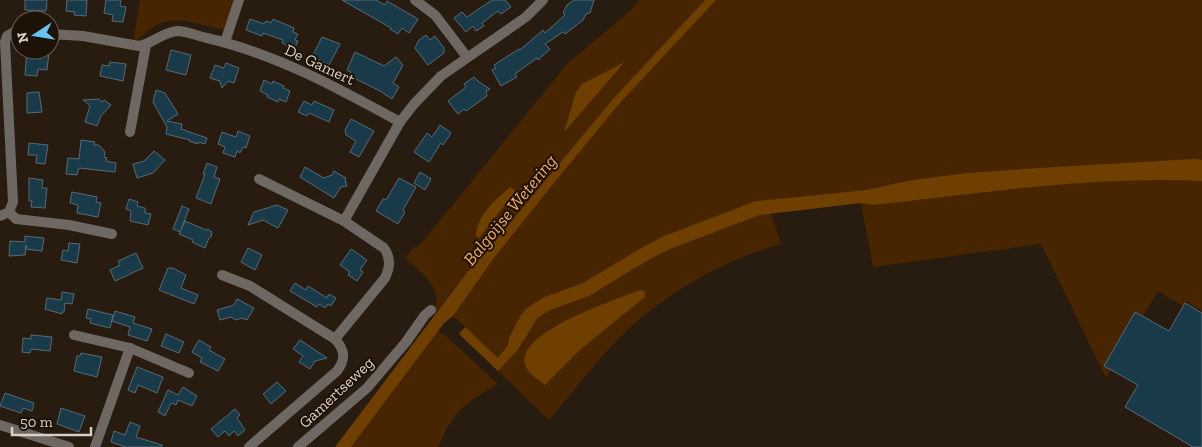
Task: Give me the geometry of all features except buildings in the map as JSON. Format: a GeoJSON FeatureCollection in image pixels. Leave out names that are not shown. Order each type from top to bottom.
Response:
{"type":"FeatureCollection","features":[{"type":"Feature","properties":{"kind":"street"},"geometry":{"type":"LineString","coordinates":[[225,42],[239,0]]}},
{"type":"Feature","properties":{"kind":"street"},"geometry":{"type":"LineString","coordinates":[[415,0],[434,15],[467,57]]}},
{"type":"Feature","properties":{"kind":"street"},"geometry":{"type":"LineString","coordinates":[[344,221],[400,122],[414,104],[441,76],[526,17],[543,0]]}},
{"type":"Feature","properties":{"kind":"street","name":"De Gamert"},"geometry":{"type":"LineString","coordinates":[[146,45],[160,36],[179,31],[225,42],[270,58],[339,88],[400,122]]}},
{"type":"Feature","properties":{"kind":"street"},"geometry":{"type":"LineString","coordinates":[[10,34],[7,36],[5,42],[13,202],[4,214],[16,220],[69,225],[112,234]]}},
{"type":"Feature","properties":{"kind":"street"},"geometry":{"type":"LineString","coordinates":[[60,35],[82,36],[139,46],[146,45],[130,132]]}},
{"type":"Feature","properties":{"kind":"street"},"geometry":{"type":"LineString","coordinates":[[259,179],[344,221],[384,248],[390,261],[385,278],[335,339]]}},
{"type":"Feature","properties":{"kind":"street"},"geometry":{"type":"LineString","coordinates":[[222,275],[250,286],[335,339],[342,347],[344,355],[342,364],[337,371],[249,447]]}},
{"type":"Feature","properties":{"kind":"street","name":"Gamertseweg"},"geometry":{"type":"LineString","coordinates":[[298,447],[367,388],[431,310]]}},
{"type":"Feature","properties":{"kind":"street"},"geometry":{"type":"LineString","coordinates":[[74,334],[130,348],[189,373]]}},
{"type":"Feature","properties":{"kind":"street"},"geometry":{"type":"LineString","coordinates":[[95,447],[130,348]]}},
{"type":"Feature","properties":{"kind":"street"},"geometry":{"type":"LineString","coordinates":[[0,425],[69,447]]}},
{"type":"Feature","properties":{"kind":"shaded area"},"geometry":{"type":"Polygon","coordinates":[[[140,0],[235,0],[224,30],[178,20],[167,21],[147,31],[137,41],[133,42],[140,0]]]}},
{"type":"Feature","properties":{"kind":"shaded area"},"geometry":{"type":"Polygon","coordinates":[[[639,0],[705,0],[613,99],[469,270],[435,314],[433,313],[436,305],[435,291],[424,275],[405,258],[413,248],[418,247],[568,63],[629,12],[639,0]],[[624,64],[582,84],[576,92],[564,131],[624,64]]]}},
{"type":"Feature","properties":{"kind":"shaded area"},"geometry":{"type":"Polygon","coordinates":[[[705,0],[716,0],[619,104],[554,183],[494,258],[453,316],[444,323],[351,447],[335,447],[469,270],[613,99],[705,0]]]}},
{"type":"Feature","properties":{"kind":"shaded area"},"geometry":{"type":"Polygon","coordinates":[[[716,0],[1202,0],[1202,160],[967,173],[912,180],[866,190],[756,201],[664,236],[583,283],[542,298],[527,308],[509,338],[508,345],[498,359],[453,316],[494,258],[619,104],[716,0]]]}},
{"type":"Feature","properties":{"kind":"shaded area"},"geometry":{"type":"Polygon","coordinates":[[[625,62],[564,132],[576,92],[582,84],[625,62]]]}},
{"type":"Feature","properties":{"kind":"shaded area"},"geometry":{"type":"Polygon","coordinates":[[[1202,160],[1202,181],[1160,180],[1078,183],[873,205],[861,203],[760,215],[670,249],[589,296],[548,311],[537,319],[517,351],[498,371],[459,334],[465,327],[498,358],[508,345],[509,338],[521,315],[527,308],[542,298],[583,283],[664,236],[756,201],[866,190],[912,180],[967,173],[1202,160]]]}},
{"type":"Feature","properties":{"kind":"shaded area"},"geometry":{"type":"Polygon","coordinates":[[[1155,179],[1202,181],[1202,311],[1187,302],[1184,307],[1158,291],[1106,378],[1041,244],[873,267],[861,203],[873,205],[1060,183],[1155,179]]]}},
{"type":"Feature","properties":{"kind":"shaded area"},"geometry":{"type":"Polygon","coordinates":[[[510,187],[516,191],[479,238],[476,236],[477,228],[484,214],[493,202],[510,187]]]}},
{"type":"Feature","properties":{"kind":"shaded area"},"geometry":{"type":"Polygon","coordinates":[[[771,213],[781,244],[734,261],[711,272],[689,284],[648,313],[629,329],[603,356],[549,420],[498,371],[517,351],[533,323],[548,311],[589,296],[670,249],[760,215],[771,213]],[[634,292],[550,328],[545,385],[582,348],[612,322],[634,292]]]}},
{"type":"Feature","properties":{"kind":"shaded area"},"geometry":{"type":"Polygon","coordinates":[[[641,290],[645,292],[645,297],[582,348],[545,385],[528,370],[526,367],[526,354],[534,342],[548,331],[586,311],[641,290]]]}},
{"type":"Feature","properties":{"kind":"shaded area"},"geometry":{"type":"Polygon","coordinates":[[[438,331],[446,336],[498,384],[472,400],[455,416],[438,447],[351,447],[438,331]]]}},
{"type":"Feature","properties":{"kind":"water label","name":"Balgoijse Wetering"},"geometry":{"type":"Point","coordinates":[510,210]}}]}
